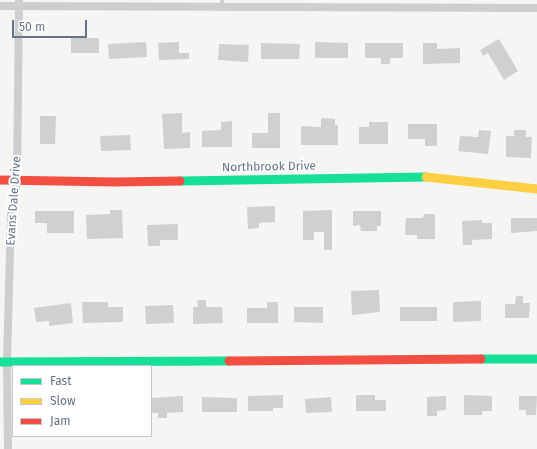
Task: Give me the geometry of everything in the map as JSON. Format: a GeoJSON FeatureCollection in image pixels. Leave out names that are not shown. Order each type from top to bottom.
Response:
{"type":"FeatureCollection","features":[{"type":"Feature","properties":{"kind":"street"},"geometry":{"type":"LineString","coordinates":[[0,6],[19,3],[222,3],[537,8]]}},
{"type":"Feature","properties":{"kind":"street","name":"Evans Dale Drive"},"geometry":{"type":"LineString","coordinates":[[8,449],[4,362],[12,214],[17,181],[19,3]]}},
{"type":"Feature","properties":{"kind":"street","name":"Northbrook Drive"},"geometry":{"type":"LineString","coordinates":[[0,180],[114,182],[419,176],[537,189]]}},
{"type":"Feature","properties":{"kind":"street"},"geometry":{"type":"LineString","coordinates":[[4,362],[537,359]]}},
{"type":"Feature","properties":{"kind":"building"},"geometry":{"type":"Polygon","coordinates":[[[71,38],[99,38],[99,53],[71,53],[71,38]]]}},
{"type":"Feature","properties":{"kind":"building"},"geometry":{"type":"Polygon","coordinates":[[[499,39],[518,71],[504,80],[488,53],[483,56],[480,50],[499,39]]]}},
{"type":"Feature","properties":{"kind":"building"},"geometry":{"type":"Polygon","coordinates":[[[146,42],[147,57],[109,59],[108,44],[146,42]]]}},
{"type":"Feature","properties":{"kind":"building"},"geometry":{"type":"Polygon","coordinates":[[[179,42],[179,53],[189,53],[189,59],[159,60],[158,43],[179,42]]]}},
{"type":"Feature","properties":{"kind":"building"},"geometry":{"type":"Polygon","coordinates":[[[315,42],[348,43],[348,58],[315,58],[315,42]]]}},
{"type":"Feature","properties":{"kind":"building"},"geometry":{"type":"Polygon","coordinates":[[[261,43],[300,44],[299,59],[261,59],[261,43]]]}},
{"type":"Feature","properties":{"kind":"building"},"geometry":{"type":"Polygon","coordinates":[[[365,43],[403,43],[403,58],[390,58],[390,64],[381,64],[381,58],[365,58],[365,43]]]}},
{"type":"Feature","properties":{"kind":"building"},"geometry":{"type":"Polygon","coordinates":[[[423,43],[437,43],[437,49],[460,48],[460,63],[423,64],[423,43]]]}},
{"type":"Feature","properties":{"kind":"building"},"geometry":{"type":"Polygon","coordinates":[[[219,44],[249,45],[248,62],[218,60],[219,44]]]}},
{"type":"Feature","properties":{"kind":"building"},"geometry":{"type":"Polygon","coordinates":[[[182,113],[182,133],[190,132],[190,148],[164,149],[162,114],[182,113]]]}},
{"type":"Feature","properties":{"kind":"building"},"geometry":{"type":"Polygon","coordinates":[[[268,113],[280,113],[280,148],[252,148],[252,133],[268,133],[268,113]]]}},
{"type":"Feature","properties":{"kind":"building"},"geometry":{"type":"Polygon","coordinates":[[[40,116],[56,116],[55,144],[40,144],[40,116]]]}},
{"type":"Feature","properties":{"kind":"building"},"geometry":{"type":"Polygon","coordinates":[[[321,118],[335,119],[335,125],[338,125],[338,145],[301,145],[301,126],[321,127],[321,118]]]}},
{"type":"Feature","properties":{"kind":"building"},"geometry":{"type":"Polygon","coordinates":[[[232,121],[232,147],[202,147],[202,131],[221,130],[221,122],[232,121]]]}},
{"type":"Feature","properties":{"kind":"building"},"geometry":{"type":"Polygon","coordinates":[[[369,122],[388,122],[388,144],[359,144],[359,127],[369,127],[369,122]]]}},
{"type":"Feature","properties":{"kind":"building"},"geometry":{"type":"Polygon","coordinates":[[[408,124],[437,124],[437,146],[425,146],[425,139],[408,139],[408,124]]]}},
{"type":"Feature","properties":{"kind":"building"},"geometry":{"type":"Polygon","coordinates":[[[479,130],[491,131],[488,154],[458,151],[460,136],[478,137],[479,130]]]}},
{"type":"Feature","properties":{"kind":"building"},"geometry":{"type":"Polygon","coordinates":[[[514,130],[526,130],[526,137],[532,137],[531,158],[506,157],[506,136],[514,136],[514,130]]]}},
{"type":"Feature","properties":{"kind":"building"},"geometry":{"type":"Polygon","coordinates":[[[130,135],[131,150],[101,151],[100,136],[130,135]]]}},
{"type":"Feature","properties":{"kind":"building"},"geometry":{"type":"Polygon","coordinates":[[[275,206],[275,222],[259,223],[259,228],[248,229],[247,207],[275,206]]]}},
{"type":"Feature","properties":{"kind":"building"},"geometry":{"type":"Polygon","coordinates":[[[110,210],[122,210],[123,238],[87,239],[86,215],[110,214],[110,210]]]}},
{"type":"Feature","properties":{"kind":"building"},"geometry":{"type":"Polygon","coordinates":[[[332,210],[332,250],[324,250],[324,232],[314,232],[314,240],[303,240],[303,211],[332,210]]]}},
{"type":"Feature","properties":{"kind":"building"},"geometry":{"type":"Polygon","coordinates":[[[35,211],[74,211],[74,233],[47,233],[47,223],[35,223],[35,211]]]}},
{"type":"Feature","properties":{"kind":"building"},"geometry":{"type":"Polygon","coordinates":[[[353,211],[381,211],[381,226],[377,226],[377,231],[361,231],[360,225],[353,226],[353,211]]]}},
{"type":"Feature","properties":{"kind":"building"},"geometry":{"type":"Polygon","coordinates":[[[424,214],[435,214],[435,239],[417,239],[417,235],[405,235],[406,218],[423,218],[424,214]]]}},
{"type":"Feature","properties":{"kind":"building"},"geometry":{"type":"Polygon","coordinates":[[[511,218],[537,218],[537,231],[511,233],[511,218]]]}},
{"type":"Feature","properties":{"kind":"building"},"geometry":{"type":"Polygon","coordinates":[[[482,220],[482,223],[492,223],[492,239],[472,240],[472,245],[463,245],[462,221],[482,220]]]}},
{"type":"Feature","properties":{"kind":"building"},"geometry":{"type":"Polygon","coordinates":[[[178,224],[178,240],[160,240],[160,246],[148,246],[147,225],[178,224]]]}},
{"type":"Feature","properties":{"kind":"building"},"geometry":{"type":"Polygon","coordinates":[[[379,290],[380,312],[352,315],[351,291],[379,290]]]}},
{"type":"Feature","properties":{"kind":"building"},"geometry":{"type":"Polygon","coordinates":[[[516,296],[523,296],[523,303],[530,303],[529,318],[505,318],[505,304],[515,304],[516,296]]]}},
{"type":"Feature","properties":{"kind":"building"},"geometry":{"type":"Polygon","coordinates":[[[197,300],[206,300],[206,307],[222,307],[223,323],[193,324],[193,307],[198,307],[197,300]]]}},
{"type":"Feature","properties":{"kind":"building"},"geometry":{"type":"Polygon","coordinates":[[[481,301],[481,321],[453,322],[453,302],[481,301]]]}},
{"type":"Feature","properties":{"kind":"building"},"geometry":{"type":"Polygon","coordinates":[[[82,302],[108,302],[108,307],[123,307],[123,322],[83,323],[82,302]]]}},
{"type":"Feature","properties":{"kind":"building"},"geometry":{"type":"Polygon","coordinates":[[[267,302],[278,302],[278,323],[247,323],[247,308],[267,308],[267,302]]]}},
{"type":"Feature","properties":{"kind":"building"},"geometry":{"type":"Polygon","coordinates":[[[71,303],[73,323],[49,326],[49,321],[36,322],[34,308],[71,303]]]}},
{"type":"Feature","properties":{"kind":"building"},"geometry":{"type":"Polygon","coordinates":[[[173,305],[174,323],[146,324],[145,306],[173,305]]]}},
{"type":"Feature","properties":{"kind":"building"},"geometry":{"type":"Polygon","coordinates":[[[294,307],[323,307],[323,323],[294,322],[294,307]]]}},
{"type":"Feature","properties":{"kind":"building"},"geometry":{"type":"Polygon","coordinates":[[[400,307],[437,307],[437,321],[400,321],[400,307]]]}},
{"type":"Feature","properties":{"kind":"building"},"geometry":{"type":"Polygon","coordinates":[[[283,395],[283,408],[273,408],[273,411],[248,411],[248,396],[283,395]]]}},
{"type":"Feature","properties":{"kind":"building"},"geometry":{"type":"Polygon","coordinates":[[[356,395],[375,395],[375,400],[386,400],[386,411],[356,411],[356,395]]]}},
{"type":"Feature","properties":{"kind":"building"},"geometry":{"type":"Polygon","coordinates":[[[464,395],[492,396],[492,411],[482,411],[482,415],[464,415],[464,395]]]}},
{"type":"Feature","properties":{"kind":"building"},"geometry":{"type":"Polygon","coordinates":[[[183,396],[183,412],[167,413],[167,418],[158,418],[158,413],[152,413],[152,398],[183,396]]]}},
{"type":"Feature","properties":{"kind":"building"},"geometry":{"type":"Polygon","coordinates":[[[446,396],[446,410],[437,411],[437,416],[427,416],[427,397],[446,396]]]}},
{"type":"Feature","properties":{"kind":"building"},"geometry":{"type":"Polygon","coordinates":[[[519,396],[537,396],[536,415],[526,415],[526,410],[519,410],[519,396]]]}},
{"type":"Feature","properties":{"kind":"building"},"geometry":{"type":"Polygon","coordinates":[[[202,397],[237,398],[237,412],[202,412],[202,397]]]}},
{"type":"Feature","properties":{"kind":"building"},"geometry":{"type":"Polygon","coordinates":[[[331,397],[332,412],[306,413],[305,399],[331,397]]]}},
{"type":"Feature","properties":{"kind":"traffic: fast"},"geometry":{"type":"LineString","coordinates":[[180,181],[426,177]]}},
{"type":"Feature","properties":{"kind":"traffic: fast"},"geometry":{"type":"LineString","coordinates":[[481,359],[537,359]]}},
{"type":"Feature","properties":{"kind":"traffic: fast"},"geometry":{"type":"LineString","coordinates":[[0,362],[229,361]]}},
{"type":"Feature","properties":{"kind":"traffic: slow"},"geometry":{"type":"LineString","coordinates":[[426,177],[537,189]]}},
{"type":"Feature","properties":{"kind":"traffic: jam"},"geometry":{"type":"LineString","coordinates":[[0,180],[115,182],[180,181]]}},
{"type":"Feature","properties":{"kind":"traffic: jam"},"geometry":{"type":"LineString","coordinates":[[229,361],[481,359]]}}]}
